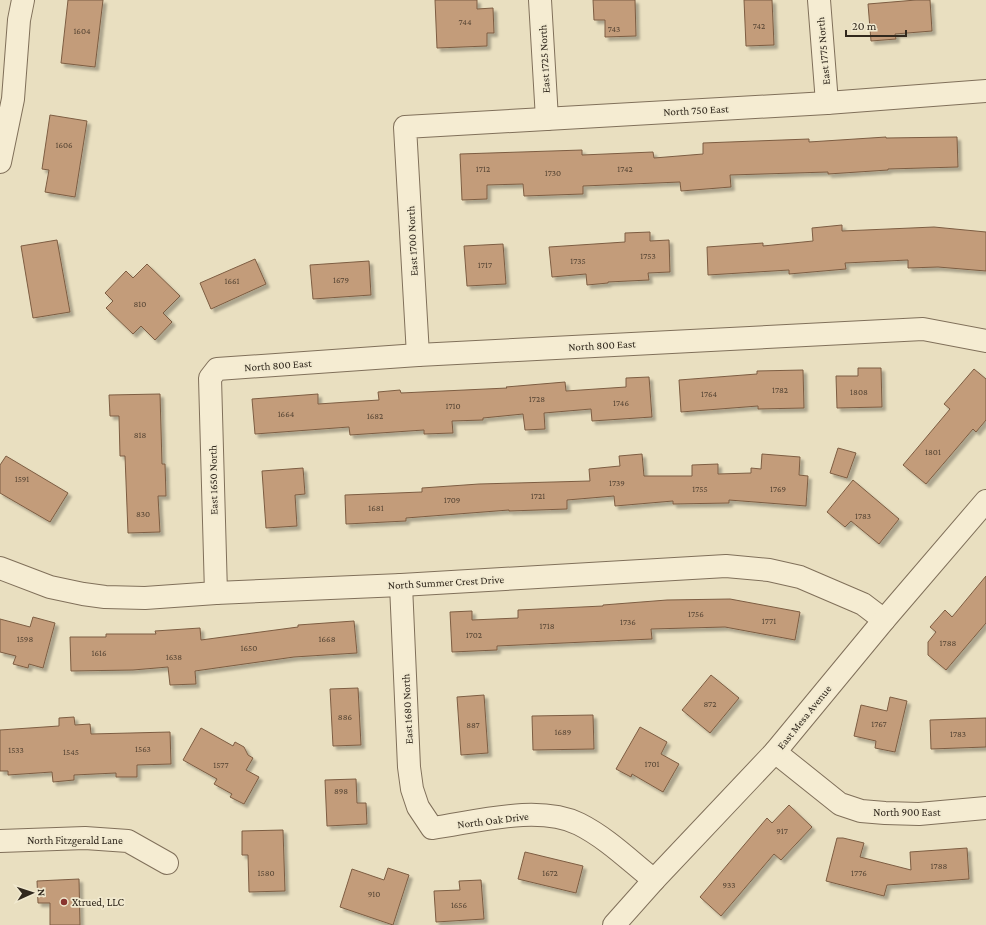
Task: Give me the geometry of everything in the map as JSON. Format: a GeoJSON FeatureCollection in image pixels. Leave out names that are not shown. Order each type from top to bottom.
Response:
{"type":"FeatureCollection","features":[{"type":"Feature","properties":{"kind":"street"},"geometry":{"type":"LineString","coordinates":[[0,162],[13,99],[19,20],[23,0]]}},
{"type":"Feature","properties":{"kind":"street","name":"East 1725 North"},"geometry":{"type":"LineString","coordinates":[[540,0],[547,119]]}},
{"type":"Feature","properties":{"kind":"street","name":"East 1775 North"},"geometry":{"type":"LineString","coordinates":[[819,0],[827,102]]}},
{"type":"Feature","properties":{"kind":"street","name":"North 750 East"},"geometry":{"type":"LineString","coordinates":[[405,127],[827,102],[986,90]]}},
{"type":"Feature","properties":{"kind":"street","name":"East 1700 North"},"geometry":{"type":"LineString","coordinates":[[405,127],[418,355]]}},
{"type":"Feature","properties":{"kind":"street","name":"North 800 East"},"geometry":{"type":"LineString","coordinates":[[217,369],[418,355],[923,329],[986,341]]}},
{"type":"Feature","properties":{"kind":"street","name":"East 1650 North"},"geometry":{"type":"LineString","coordinates":[[216,593],[210,378],[217,369]]}},
{"type":"Feature","properties":{"kind":"street","name":"East Mesa Avenue"},"geometry":{"type":"LineString","coordinates":[[614,925],[654,880],[775,752],[884,620],[986,501]]}},
{"type":"Feature","properties":{"kind":"street","name":"North Summer Crest Drive"},"geometry":{"type":"LineString","coordinates":[[0,568],[50,587],[83,594],[105,597],[145,598],[726,566],[769,570],[800,577],[863,604],[884,620]]}},
{"type":"Feature","properties":{"kind":"street","name":"East 1680 North"},"geometry":{"type":"LineString","coordinates":[[401,585],[409,767],[411,782],[418,808],[432,828]]}},
{"type":"Feature","properties":{"kind":"street","name":"North 900 East"},"geometry":{"type":"LineString","coordinates":[[775,752],[840,804],[860,811],[886,814],[919,814],[986,808]]}},
{"type":"Feature","properties":{"kind":"street","name":"North Oak Drive"},"geometry":{"type":"LineString","coordinates":[[432,828],[522,814],[548,815],[578,824],[606,841],[654,880]]}},
{"type":"Feature","properties":{"kind":"street","name":"North Fitzgerald Lane"},"geometry":{"type":"LineString","coordinates":[[0,841],[85,838],[128,841],[168,863]]}},
{"type":"Feature","properties":{"kind":"building"},"geometry":{"type":"Polygon","coordinates":[[[68,0],[103,0],[95,67],[61,63],[68,0]]]}},
{"type":"Feature","properties":{"kind":"building"},"geometry":{"type":"Polygon","coordinates":[[[435,0],[477,0],[477,9],[493,8],[494,33],[487,33],[487,46],[437,48],[435,0]]]}},
{"type":"Feature","properties":{"kind":"building"},"geometry":{"type":"Polygon","coordinates":[[[593,0],[635,0],[636,36],[605,37],[605,20],[594,20],[593,0]]]}},
{"type":"Feature","properties":{"kind":"building"},"geometry":{"type":"Polygon","coordinates":[[[744,0],[772,0],[774,45],[746,46],[744,0]]]}},
{"type":"Feature","properties":{"kind":"building"},"geometry":{"type":"Polygon","coordinates":[[[930,0],[932,31],[895,34],[896,39],[871,41],[868,4],[930,0]]]}},
{"type":"Feature","properties":{"kind":"building"},"geometry":{"type":"Polygon","coordinates":[[[50,115],[87,121],[75,197],[45,192],[49,170],[42,169],[50,115]]]}},
{"type":"Feature","properties":{"kind":"building"},"geometry":{"type":"Polygon","coordinates":[[[886,137],[957,137],[958,167],[888,169],[828,174],[828,172],[730,175],[731,187],[681,191],[680,182],[583,186],[583,194],[524,196],[523,184],[487,185],[487,199],[462,200],[460,154],[582,150],[582,155],[653,152],[654,158],[703,154],[703,143],[809,139],[809,142],[886,137]]]}},
{"type":"Feature","properties":{"kind":"building"},"geometry":{"type":"Polygon","coordinates":[[[842,225],[842,231],[934,227],[986,232],[986,271],[938,267],[908,268],[908,260],[845,263],[846,269],[789,274],[789,270],[708,275],[707,247],[763,243],[763,246],[813,241],[812,228],[842,225]]]}},
{"type":"Feature","properties":{"kind":"building"},"geometry":{"type":"Polygon","coordinates":[[[650,232],[650,241],[669,240],[670,272],[648,273],[649,280],[608,282],[587,285],[586,274],[552,277],[549,247],[625,242],[625,233],[650,232]]]}},
{"type":"Feature","properties":{"kind":"building"},"geometry":{"type":"Polygon","coordinates":[[[57,240],[70,312],[33,318],[21,246],[57,240]]]}},
{"type":"Feature","properties":{"kind":"building"},"geometry":{"type":"Polygon","coordinates":[[[503,244],[506,284],[467,286],[464,246],[503,244]]]}},
{"type":"Feature","properties":{"kind":"building"},"geometry":{"type":"Polygon","coordinates":[[[255,259],[266,284],[211,309],[200,283],[255,259]]]}},
{"type":"Feature","properties":{"kind":"building"},"geometry":{"type":"Polygon","coordinates":[[[369,261],[371,295],[313,299],[310,265],[369,261]]]}},
{"type":"Feature","properties":{"kind":"building"},"geometry":{"type":"Polygon","coordinates":[[[147,264],[180,296],[163,313],[172,322],[155,340],[141,326],[133,334],[106,308],[113,301],[105,293],[126,271],[133,278],[147,264]]]}},
{"type":"Feature","properties":{"kind":"building"},"geometry":{"type":"Polygon","coordinates":[[[858,368],[881,368],[882,407],[837,408],[836,376],[858,376],[858,368]]]}},
{"type":"Feature","properties":{"kind":"building"},"geometry":{"type":"Polygon","coordinates":[[[974,369],[986,379],[986,420],[976,432],[973,429],[926,484],[903,465],[950,409],[944,404],[974,369]]]}},
{"type":"Feature","properties":{"kind":"building"},"geometry":{"type":"Polygon","coordinates":[[[803,370],[804,408],[758,409],[758,406],[681,412],[679,380],[757,374],[757,371],[803,370]]]}},
{"type":"Feature","properties":{"kind":"building"},"geometry":{"type":"Polygon","coordinates":[[[649,377],[652,417],[592,421],[591,409],[544,413],[545,429],[525,430],[523,414],[483,418],[483,420],[452,421],[453,433],[424,434],[424,430],[350,435],[349,427],[255,434],[252,399],[318,394],[318,404],[379,400],[378,392],[400,390],[401,393],[507,388],[506,387],[565,382],[566,391],[626,387],[626,378],[649,377]]]}},
{"type":"Feature","properties":{"kind":"building"},"geometry":{"type":"Polygon","coordinates":[[[160,394],[162,464],[165,464],[166,496],[158,496],[160,532],[128,533],[125,456],[120,456],[119,416],[110,416],[109,395],[160,394]]]}},
{"type":"Feature","properties":{"kind":"building"},"geometry":{"type":"Polygon","coordinates":[[[838,448],[856,453],[847,478],[830,473],[838,448]]]}},
{"type":"Feature","properties":{"kind":"building"},"geometry":{"type":"Polygon","coordinates":[[[642,454],[644,476],[692,476],[692,465],[718,464],[718,474],[751,473],[751,468],[761,469],[762,454],[800,457],[799,475],[808,476],[806,506],[729,500],[729,503],[673,504],[673,501],[615,506],[614,496],[567,500],[567,509],[509,510],[406,518],[406,521],[346,524],[345,495],[422,492],[422,488],[479,484],[590,481],[589,469],[620,466],[619,456],[642,454]]]}},
{"type":"Feature","properties":{"kind":"building"},"geometry":{"type":"Polygon","coordinates":[[[6,456],[68,493],[50,522],[0,493],[0,465],[6,456]]]}},
{"type":"Feature","properties":{"kind":"building"},"geometry":{"type":"Polygon","coordinates":[[[303,468],[305,494],[295,495],[297,526],[266,528],[262,471],[303,468]]]}},
{"type":"Feature","properties":{"kind":"building"},"geometry":{"type":"Polygon","coordinates":[[[853,480],[899,519],[879,544],[851,521],[845,527],[827,512],[853,480]]]}},
{"type":"Feature","properties":{"kind":"building"},"geometry":{"type":"Polygon","coordinates":[[[986,576],[986,623],[946,670],[928,655],[928,642],[936,632],[930,627],[945,610],[952,617],[986,576]]]}},
{"type":"Feature","properties":{"kind":"building"},"geometry":{"type":"Polygon","coordinates":[[[730,599],[800,612],[795,640],[725,627],[651,629],[652,639],[497,646],[497,650],[452,652],[450,612],[472,611],[472,620],[518,618],[518,610],[603,606],[667,600],[730,599]]]}},
{"type":"Feature","properties":{"kind":"building"},"geometry":{"type":"Polygon","coordinates":[[[33,617],[55,623],[43,668],[29,664],[28,668],[13,664],[16,656],[0,652],[0,619],[30,627],[33,617]]]}},
{"type":"Feature","properties":{"kind":"building"},"geometry":{"type":"Polygon","coordinates":[[[354,621],[357,653],[294,657],[195,671],[196,684],[170,685],[168,667],[133,670],[71,671],[70,637],[106,637],[106,634],[156,634],[155,631],[200,628],[201,640],[298,627],[298,625],[354,621]]]}},
{"type":"Feature","properties":{"kind":"building"},"geometry":{"type":"Polygon","coordinates":[[[711,675],[739,698],[710,733],[682,710],[711,675]]]}},
{"type":"Feature","properties":{"kind":"building"},"geometry":{"type":"Polygon","coordinates":[[[358,688],[361,745],[333,746],[330,689],[358,688]]]}},
{"type":"Feature","properties":{"kind":"building"},"geometry":{"type":"Polygon","coordinates":[[[484,695],[488,753],[461,755],[457,697],[484,695]]]}},
{"type":"Feature","properties":{"kind":"building"},"geometry":{"type":"Polygon","coordinates":[[[890,697],[907,701],[895,752],[875,748],[876,741],[854,736],[861,705],[887,711],[890,697]]]}},
{"type":"Feature","properties":{"kind":"building"},"geometry":{"type":"Polygon","coordinates":[[[593,715],[594,749],[533,750],[532,716],[593,715]]]}},
{"type":"Feature","properties":{"kind":"building"},"geometry":{"type":"Polygon","coordinates":[[[74,717],[75,725],[90,724],[91,734],[170,732],[171,764],[137,765],[137,777],[116,777],[116,773],[74,775],[74,780],[53,782],[52,772],[8,775],[8,771],[0,771],[0,730],[59,726],[59,718],[74,717]]]}},
{"type":"Feature","properties":{"kind":"building"},"geometry":{"type":"Polygon","coordinates":[[[986,718],[986,747],[931,749],[930,720],[986,718]]]}},
{"type":"Feature","properties":{"kind":"building"},"geometry":{"type":"Polygon","coordinates":[[[640,727],[667,742],[661,754],[679,764],[663,792],[632,774],[631,777],[616,769],[640,727]]]}},
{"type":"Feature","properties":{"kind":"building"},"geometry":{"type":"Polygon","coordinates":[[[201,728],[233,746],[235,742],[244,747],[248,755],[253,758],[246,770],[259,777],[244,804],[230,797],[232,794],[214,784],[217,779],[183,760],[201,728]]]}},
{"type":"Feature","properties":{"kind":"building"},"geometry":{"type":"Polygon","coordinates":[[[356,779],[357,803],[366,803],[367,824],[327,826],[325,780],[356,779]]]}},
{"type":"Feature","properties":{"kind":"building"},"geometry":{"type":"Polygon","coordinates":[[[789,805],[812,827],[781,860],[774,854],[721,916],[700,897],[767,818],[772,823],[789,805]]]}},
{"type":"Feature","properties":{"kind":"building"},"geometry":{"type":"Polygon","coordinates":[[[283,830],[285,891],[249,892],[248,855],[242,855],[242,831],[283,830]]]}},
{"type":"Feature","properties":{"kind":"building"},"geometry":{"type":"Polygon","coordinates":[[[837,838],[864,843],[860,857],[911,870],[910,852],[967,848],[969,879],[887,885],[884,896],[826,881],[837,838]]]}},
{"type":"Feature","properties":{"kind":"building"},"geometry":{"type":"Polygon","coordinates":[[[525,852],[583,866],[576,893],[518,879],[525,852]]]}},
{"type":"Feature","properties":{"kind":"building"},"geometry":{"type":"Polygon","coordinates":[[[388,868],[409,875],[393,925],[340,907],[352,869],[384,880],[388,868]]]}},
{"type":"Feature","properties":{"kind":"building"},"geometry":{"type":"Polygon","coordinates":[[[79,879],[80,925],[50,925],[50,903],[38,903],[37,881],[79,879]]]}},
{"type":"Feature","properties":{"kind":"building"},"geometry":{"type":"Polygon","coordinates":[[[481,880],[484,919],[436,922],[434,891],[460,890],[459,881],[481,880]]]}},
{"type":"Feature","properties":{"kind":"place","name":"Xtrued, LLC"},"geometry":{"type":"Point","coordinates":[64,902]}}]}
